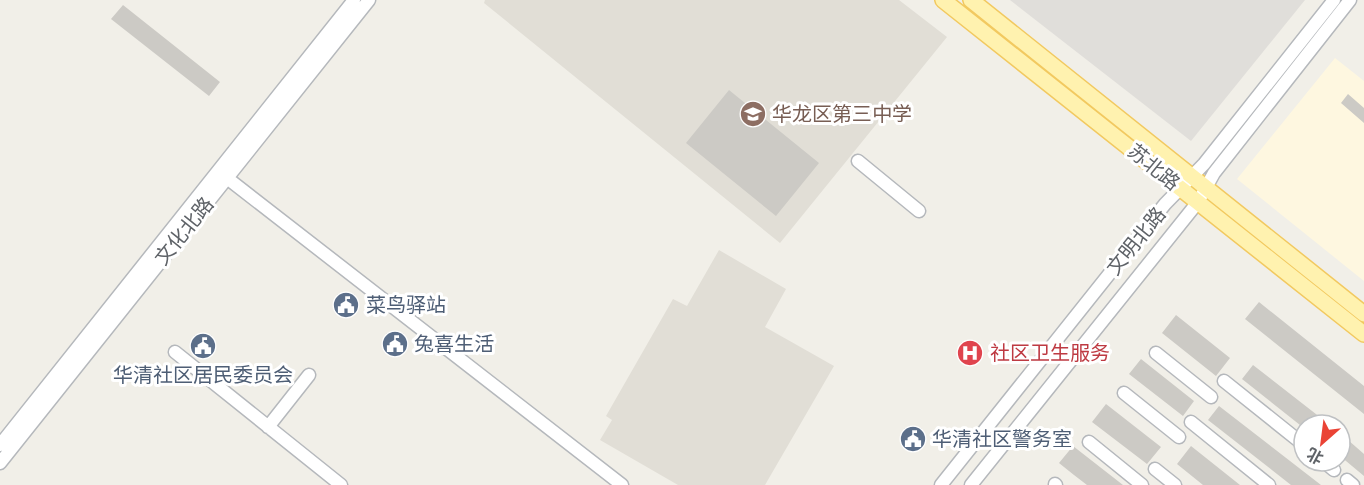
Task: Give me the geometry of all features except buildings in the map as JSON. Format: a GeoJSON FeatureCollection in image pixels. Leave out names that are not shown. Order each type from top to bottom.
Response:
{"type":"FeatureCollection","features":[{"type":"Feature","properties":{"kind":"main road","name":"苏北路"},"geometry":{"type":"LineString","coordinates":[[943,0],[1364,334]]}},
{"type":"Feature","properties":{"kind":"main road","name":"苏北路"},"geometry":{"type":"LineString","coordinates":[[971,0],[1364,314]]}},
{"type":"Feature","properties":{"kind":"street","name":"文化北路"},"geometry":{"type":"LineString","coordinates":[[0,445],[354,0]]}},
{"type":"Feature","properties":{"kind":"street","name":"文化北路"},"geometry":{"type":"LineString","coordinates":[[0,463],[369,0]]}},
{"type":"Feature","properties":{"kind":"street","name":"文明北路"},"geometry":{"type":"LineString","coordinates":[[941,485],[1158,213],[1192,177],[1334,0]]}},
{"type":"Feature","properties":{"kind":"street","name":"文明北路"},"geometry":{"type":"LineString","coordinates":[[971,485],[1198,202],[1214,173],[1350,0]]}},
{"type":"Feature","properties":{"kind":"street"},"geometry":{"type":"LineString","coordinates":[[858,161],[919,211]]}},
{"type":"Feature","properties":{"kind":"street"},"geometry":{"type":"LineString","coordinates":[[227,178],[622,485]]}},
{"type":"Feature","properties":{"kind":"street"},"geometry":{"type":"LineString","coordinates":[[175,352],[341,485]]}},
{"type":"Feature","properties":{"kind":"street"},"geometry":{"type":"LineString","coordinates":[[1156,353],[1211,397]]}},
{"type":"Feature","properties":{"kind":"street"},"geometry":{"type":"LineString","coordinates":[[268,427],[309,375]]}},
{"type":"Feature","properties":{"kind":"street"},"geometry":{"type":"LineString","coordinates":[[1224,381],[1292,435]]}},
{"type":"Feature","properties":{"kind":"street"},"geometry":{"type":"LineString","coordinates":[[1124,393],[1179,437]]}},
{"type":"Feature","properties":{"kind":"street"},"geometry":{"type":"LineString","coordinates":[[1191,422],[1269,485]]}},
{"type":"Feature","properties":{"kind":"street"},"geometry":{"type":"LineString","coordinates":[[1089,442],[1142,485]]}},
{"type":"Feature","properties":{"kind":"street"},"geometry":{"type":"LineString","coordinates":[[1155,469],[1175,485]]}},
{"type":"Feature","properties":{"kind":"shaded area","name":"华龙区第三中学"},"geometry":{"type":"Polygon","coordinates":[[[485,0],[899,0],[947,37],[780,243],[484,3],[485,0]]]}},
{"type":"Feature","properties":{"kind":"shaded area"},"geometry":{"type":"Polygon","coordinates":[[[1010,0],[1305,0],[1191,141],[1010,0]]]}},
{"type":"Feature","properties":{"kind":"shaded area"},"geometry":{"type":"Polygon","coordinates":[[[1335,58],[1364,81],[1364,281],[1237,179],[1335,58]]]}},
{"type":"Feature","properties":{"kind":"shaded area"},"geometry":{"type":"Polygon","coordinates":[[[719,250],[786,289],[765,327],[834,366],[765,485],[678,485],[600,440],[612,420],[606,416],[673,299],[687,306],[719,250]]]}},
{"type":"Feature","properties":{"kind":"place","name":"华龙区第三中学"},"geometry":{"type":"Point","coordinates":[753,114]}},
{"type":"Feature","properties":{"kind":"place","name":"菜鸟驿站"},"geometry":{"type":"Point","coordinates":[346,305]}},
{"type":"Feature","properties":{"kind":"place","name":"兔喜生活"},"geometry":{"type":"Point","coordinates":[395,344]}},
{"type":"Feature","properties":{"kind":"place","name":"华清社区居民委员会"},"geometry":{"type":"Point","coordinates":[203,346]}},
{"type":"Feature","properties":{"kind":"place","name":"社区卫生服务"},"geometry":{"type":"Point","coordinates":[970,353]}},
{"type":"Feature","properties":{"kind":"place","name":"华清社区警务室"},"geometry":{"type":"Point","coordinates":[913,439]}}]}
